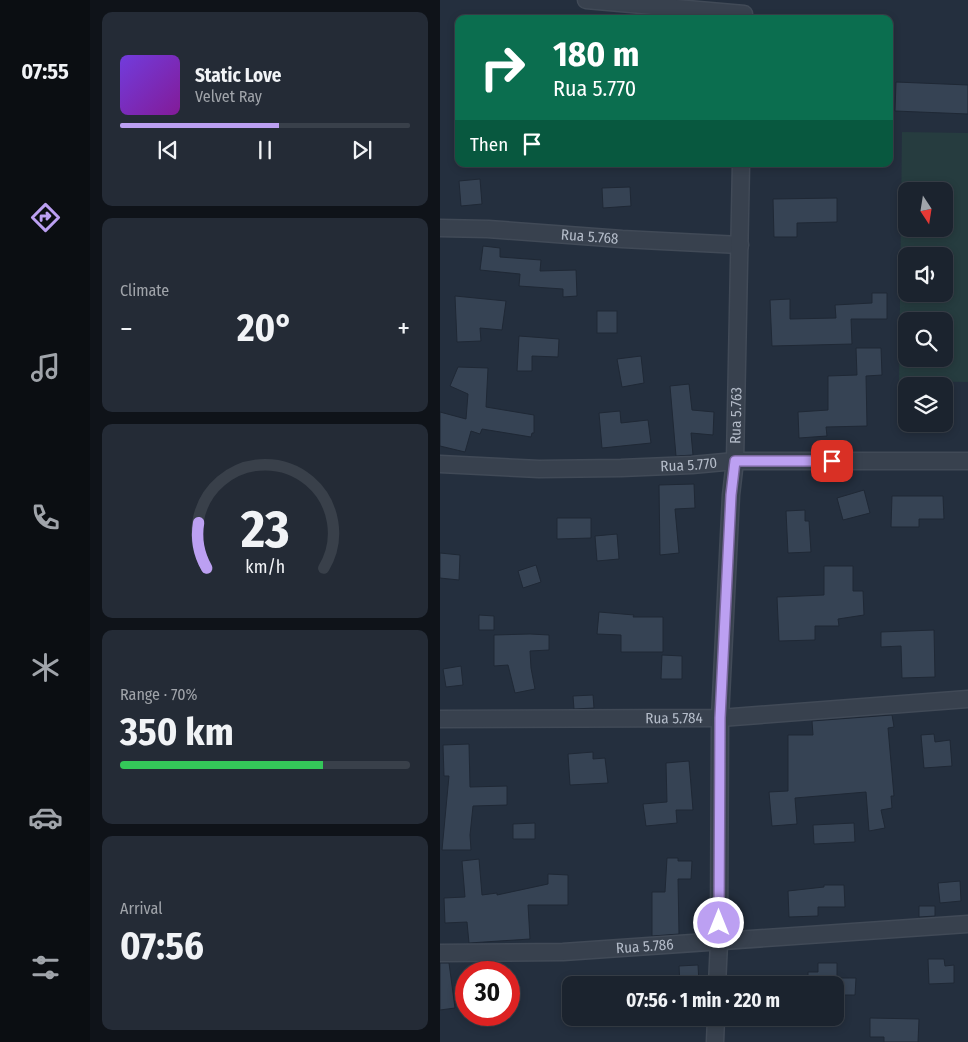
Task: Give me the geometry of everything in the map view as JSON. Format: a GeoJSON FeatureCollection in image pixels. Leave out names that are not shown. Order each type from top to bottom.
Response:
{"type":"FeatureCollection","features":[{"type":"Feature","properties":{"kind":"street"},"geometry":{"type":"LineString","coordinates":[[586,0],[744,11]]}},
{"type":"Feature","properties":{"kind":"street","name":"Rua 5.763"},"geometry":{"type":"LineString","coordinates":[[717,976],[720,718],[731,495],[735,461],[736,354],[742,167]]}},
{"type":"Feature","properties":{"kind":"street","name":"Rua 5.768"},"geometry":{"type":"LineString","coordinates":[[440,228],[488,229],[740,245]]}},
{"type":"Feature","properties":{"kind":"street","name":"Rua 5.770"},"geometry":{"type":"LineString","coordinates":[[440,464],[539,469],[621,468],[735,461],[968,461]]}},
{"type":"Feature","properties":{"kind":"street","name":"Rua 5.784"},"geometry":{"type":"LineString","coordinates":[[440,719],[720,718],[968,699]]}},
{"type":"Feature","properties":{"kind":"street","name":"Rua 5.786"},"geometry":{"type":"LineString","coordinates":[[440,953],[563,952],[968,924]]}},
{"type":"Feature","properties":{"kind":"street"},"geometry":{"type":"LineString","coordinates":[[715,1042],[716,1026]]}},
{"type":"Feature","properties":{"kind":"green space"},"geometry":{"type":"Polygon","coordinates":[[[902,132],[968,133],[968,382],[953,382],[953,377],[899,377],[899,367],[953,367],[953,312],[900,312],[900,302],[953,302],[953,247],[901,247],[901,238],[953,237],[953,182],[901,182],[902,132]]]}},
{"type":"Feature","properties":{"kind":"building"},"geometry":{"type":"Polygon","coordinates":[[[896,82],[968,85],[968,114],[895,111],[896,82]]]}},
{"type":"Feature","properties":{"kind":"building"},"geometry":{"type":"Polygon","coordinates":[[[480,179],[482,204],[461,206],[459,181],[480,179]]]}},
{"type":"Feature","properties":{"kind":"building"},"geometry":{"type":"Polygon","coordinates":[[[630,187],[631,206],[603,208],[602,188],[630,187]]]}},
{"type":"Feature","properties":{"kind":"building"},"geometry":{"type":"Polygon","coordinates":[[[837,198],[837,222],[797,223],[797,237],[774,237],[773,199],[837,198]]]}},
{"type":"Feature","properties":{"kind":"building"},"geometry":{"type":"Polygon","coordinates":[[[483,246],[500,248],[500,257],[541,260],[540,271],[576,270],[577,296],[563,297],[563,289],[519,286],[520,274],[480,270],[483,246]]]}},
{"type":"Feature","properties":{"kind":"building"},"geometry":{"type":"Polygon","coordinates":[[[872,293],[887,293],[887,319],[851,319],[852,344],[772,346],[770,300],[790,299],[790,319],[836,318],[835,305],[872,303],[872,293]]]}},
{"type":"Feature","properties":{"kind":"building"},"geometry":{"type":"Polygon","coordinates":[[[455,296],[506,301],[502,330],[480,328],[481,341],[457,342],[455,296]]]}},
{"type":"Feature","properties":{"kind":"building"},"geometry":{"type":"Polygon","coordinates":[[[597,311],[617,311],[617,333],[597,333],[597,311]]]}},
{"type":"Feature","properties":{"kind":"building"},"geometry":{"type":"Polygon","coordinates":[[[519,336],[559,339],[558,357],[532,356],[532,371],[517,371],[519,336]]]}},
{"type":"Feature","properties":{"kind":"building"},"geometry":{"type":"Polygon","coordinates":[[[856,348],[881,348],[882,375],[866,376],[867,426],[826,427],[827,436],[799,438],[798,412],[828,410],[828,376],[857,375],[856,348]]]}},
{"type":"Feature","properties":{"kind":"building"},"geometry":{"type":"Polygon","coordinates":[[[641,356],[644,383],[622,387],[617,359],[641,356]]]}},
{"type":"Feature","properties":{"kind":"building"},"geometry":{"type":"Polygon","coordinates":[[[458,367],[488,368],[486,407],[534,415],[534,433],[532,433],[531,437],[482,429],[480,434],[471,431],[465,452],[440,446],[440,412],[466,419],[468,394],[450,386],[458,367]]]}},
{"type":"Feature","properties":{"kind":"building"},"geometry":{"type":"Polygon","coordinates":[[[689,384],[692,410],[714,412],[713,435],[691,433],[693,455],[676,456],[670,386],[689,384]]]}},
{"type":"Feature","properties":{"kind":"building"},"geometry":{"type":"Polygon","coordinates":[[[620,411],[621,423],[648,420],[651,443],[602,448],[599,413],[620,411]]]}},
{"type":"Feature","properties":{"kind":"building"},"geometry":{"type":"Polygon","coordinates":[[[694,484],[695,508],[675,509],[679,553],[660,555],[659,485],[694,484]]]}},
{"type":"Feature","properties":{"kind":"building"},"geometry":{"type":"Polygon","coordinates":[[[864,490],[870,513],[843,520],[837,498],[864,490]]]}},
{"type":"Feature","properties":{"kind":"building"},"geometry":{"type":"Polygon","coordinates":[[[892,496],[943,496],[944,519],[919,519],[919,527],[891,527],[892,496]]]}},
{"type":"Feature","properties":{"kind":"building"},"geometry":{"type":"Polygon","coordinates":[[[805,510],[805,521],[809,521],[811,552],[788,553],[786,511],[805,510]]]}},
{"type":"Feature","properties":{"kind":"building"},"geometry":{"type":"Polygon","coordinates":[[[557,518],[591,518],[591,538],[557,539],[557,518]]]}},
{"type":"Feature","properties":{"kind":"building"},"geometry":{"type":"Polygon","coordinates":[[[617,534],[619,559],[597,561],[595,536],[617,534]]]}},
{"type":"Feature","properties":{"kind":"building"},"geometry":{"type":"Polygon","coordinates":[[[440,553],[460,555],[459,580],[440,578],[440,553]]]}},
{"type":"Feature","properties":{"kind":"building"},"geometry":{"type":"Polygon","coordinates":[[[536,565],[541,582],[523,588],[518,571],[536,565]]]}},
{"type":"Feature","properties":{"kind":"building"},"geometry":{"type":"Polygon","coordinates":[[[824,566],[853,566],[853,591],[863,591],[864,615],[838,619],[839,626],[815,626],[815,640],[779,641],[777,597],[824,595],[824,566]]]}},
{"type":"Feature","properties":{"kind":"building"},"geometry":{"type":"Polygon","coordinates":[[[599,612],[634,615],[633,617],[663,617],[663,652],[621,652],[621,635],[597,634],[599,612]]]}},
{"type":"Feature","properties":{"kind":"building"},"geometry":{"type":"Polygon","coordinates":[[[479,615],[494,616],[494,630],[479,630],[479,615]]]}},
{"type":"Feature","properties":{"kind":"building"},"geometry":{"type":"Polygon","coordinates":[[[934,630],[935,677],[902,678],[901,646],[881,647],[881,632],[934,630]]]}},
{"type":"Feature","properties":{"kind":"building"},"geometry":{"type":"Polygon","coordinates":[[[494,635],[549,635],[549,650],[530,651],[535,689],[515,693],[508,665],[494,666],[494,635]]]}},
{"type":"Feature","properties":{"kind":"building"},"geometry":{"type":"Polygon","coordinates":[[[662,655],[682,656],[682,679],[661,679],[662,655]]]}},
{"type":"Feature","properties":{"kind":"building"},"geometry":{"type":"Polygon","coordinates":[[[461,666],[463,685],[446,687],[443,669],[461,666]]]}},
{"type":"Feature","properties":{"kind":"building"},"geometry":{"type":"Polygon","coordinates":[[[593,695],[594,708],[574,709],[573,696],[593,695]]]}},
{"type":"Feature","properties":{"kind":"building"},"geometry":{"type":"Polygon","coordinates":[[[892,715],[894,727],[888,728],[894,796],[891,796],[892,808],[881,810],[885,828],[869,831],[866,792],[795,798],[797,824],[772,826],[769,792],[788,791],[788,735],[813,735],[812,721],[892,715]]]}},
{"type":"Feature","properties":{"kind":"building"},"geometry":{"type":"Polygon","coordinates":[[[934,734],[935,742],[950,740],[952,766],[924,768],[921,735],[934,734]]]}},
{"type":"Feature","properties":{"kind":"building"},"geometry":{"type":"Polygon","coordinates":[[[469,744],[470,787],[507,786],[507,805],[473,806],[470,835],[471,850],[442,850],[449,776],[444,776],[443,745],[469,744]]]}},
{"type":"Feature","properties":{"kind":"building"},"geometry":{"type":"Polygon","coordinates":[[[593,752],[593,759],[605,758],[608,783],[570,785],[568,754],[593,752]]]}},
{"type":"Feature","properties":{"kind":"building"},"geometry":{"type":"Polygon","coordinates":[[[689,761],[693,810],[676,810],[677,823],[646,826],[643,804],[667,802],[666,763],[689,761]]]}},
{"type":"Feature","properties":{"kind":"building"},"geometry":{"type":"Polygon","coordinates":[[[535,823],[535,839],[513,839],[513,824],[535,823]]]}},
{"type":"Feature","properties":{"kind":"building"},"geometry":{"type":"Polygon","coordinates":[[[854,823],[855,842],[814,844],[813,825],[854,823]]]}},
{"type":"Feature","properties":{"kind":"building"},"geometry":{"type":"Polygon","coordinates":[[[667,858],[678,858],[678,861],[692,861],[691,879],[678,879],[679,934],[652,936],[652,892],[665,892],[667,858]]]}},
{"type":"Feature","properties":{"kind":"building"},"geometry":{"type":"Polygon","coordinates":[[[479,859],[482,895],[497,893],[497,895],[548,884],[548,874],[568,875],[568,905],[528,905],[530,939],[469,943],[467,922],[445,923],[444,898],[465,897],[462,861],[479,859]]]}},
{"type":"Feature","properties":{"kind":"building"},"geometry":{"type":"Polygon","coordinates":[[[960,881],[961,901],[940,903],[938,883],[960,881]]]}},
{"type":"Feature","properties":{"kind":"building"},"geometry":{"type":"Polygon","coordinates":[[[824,885],[844,885],[845,907],[818,907],[818,916],[789,917],[788,891],[824,887],[824,885]]]}},
{"type":"Feature","properties":{"kind":"building"},"geometry":{"type":"Polygon","coordinates":[[[919,906],[935,906],[935,916],[919,917],[919,906]]]}},
{"type":"Feature","properties":{"kind":"building"},"geometry":{"type":"Polygon","coordinates":[[[928,959],[944,959],[945,966],[954,965],[954,983],[929,984],[928,959]]]}},
{"type":"Feature","properties":{"kind":"building"},"geometry":{"type":"Polygon","coordinates":[[[440,963],[449,963],[455,1008],[440,1010],[440,963]]]}},
{"type":"Feature","properties":{"kind":"building"},"geometry":{"type":"Polygon","coordinates":[[[818,963],[837,963],[837,976],[808,976],[808,972],[818,972],[818,963]]]}},
{"type":"Feature","properties":{"kind":"building"},"geometry":{"type":"Polygon","coordinates":[[[698,965],[699,976],[680,976],[679,966],[698,965]]]}},
{"type":"Feature","properties":{"kind":"building"},"geometry":{"type":"Polygon","coordinates":[[[844,978],[856,978],[855,995],[844,995],[844,978]]]}},
{"type":"Feature","properties":{"kind":"building"},"geometry":{"type":"Polygon","coordinates":[[[870,1018],[919,1019],[918,1042],[884,1042],[884,1037],[870,1037],[870,1018]]]}},
{"type":"Feature","properties":{"kind":"route"},"geometry":{"type":"LineString","coordinates":[[719,923],[720,718],[731,495],[735,461],[832,461]]}}]}
